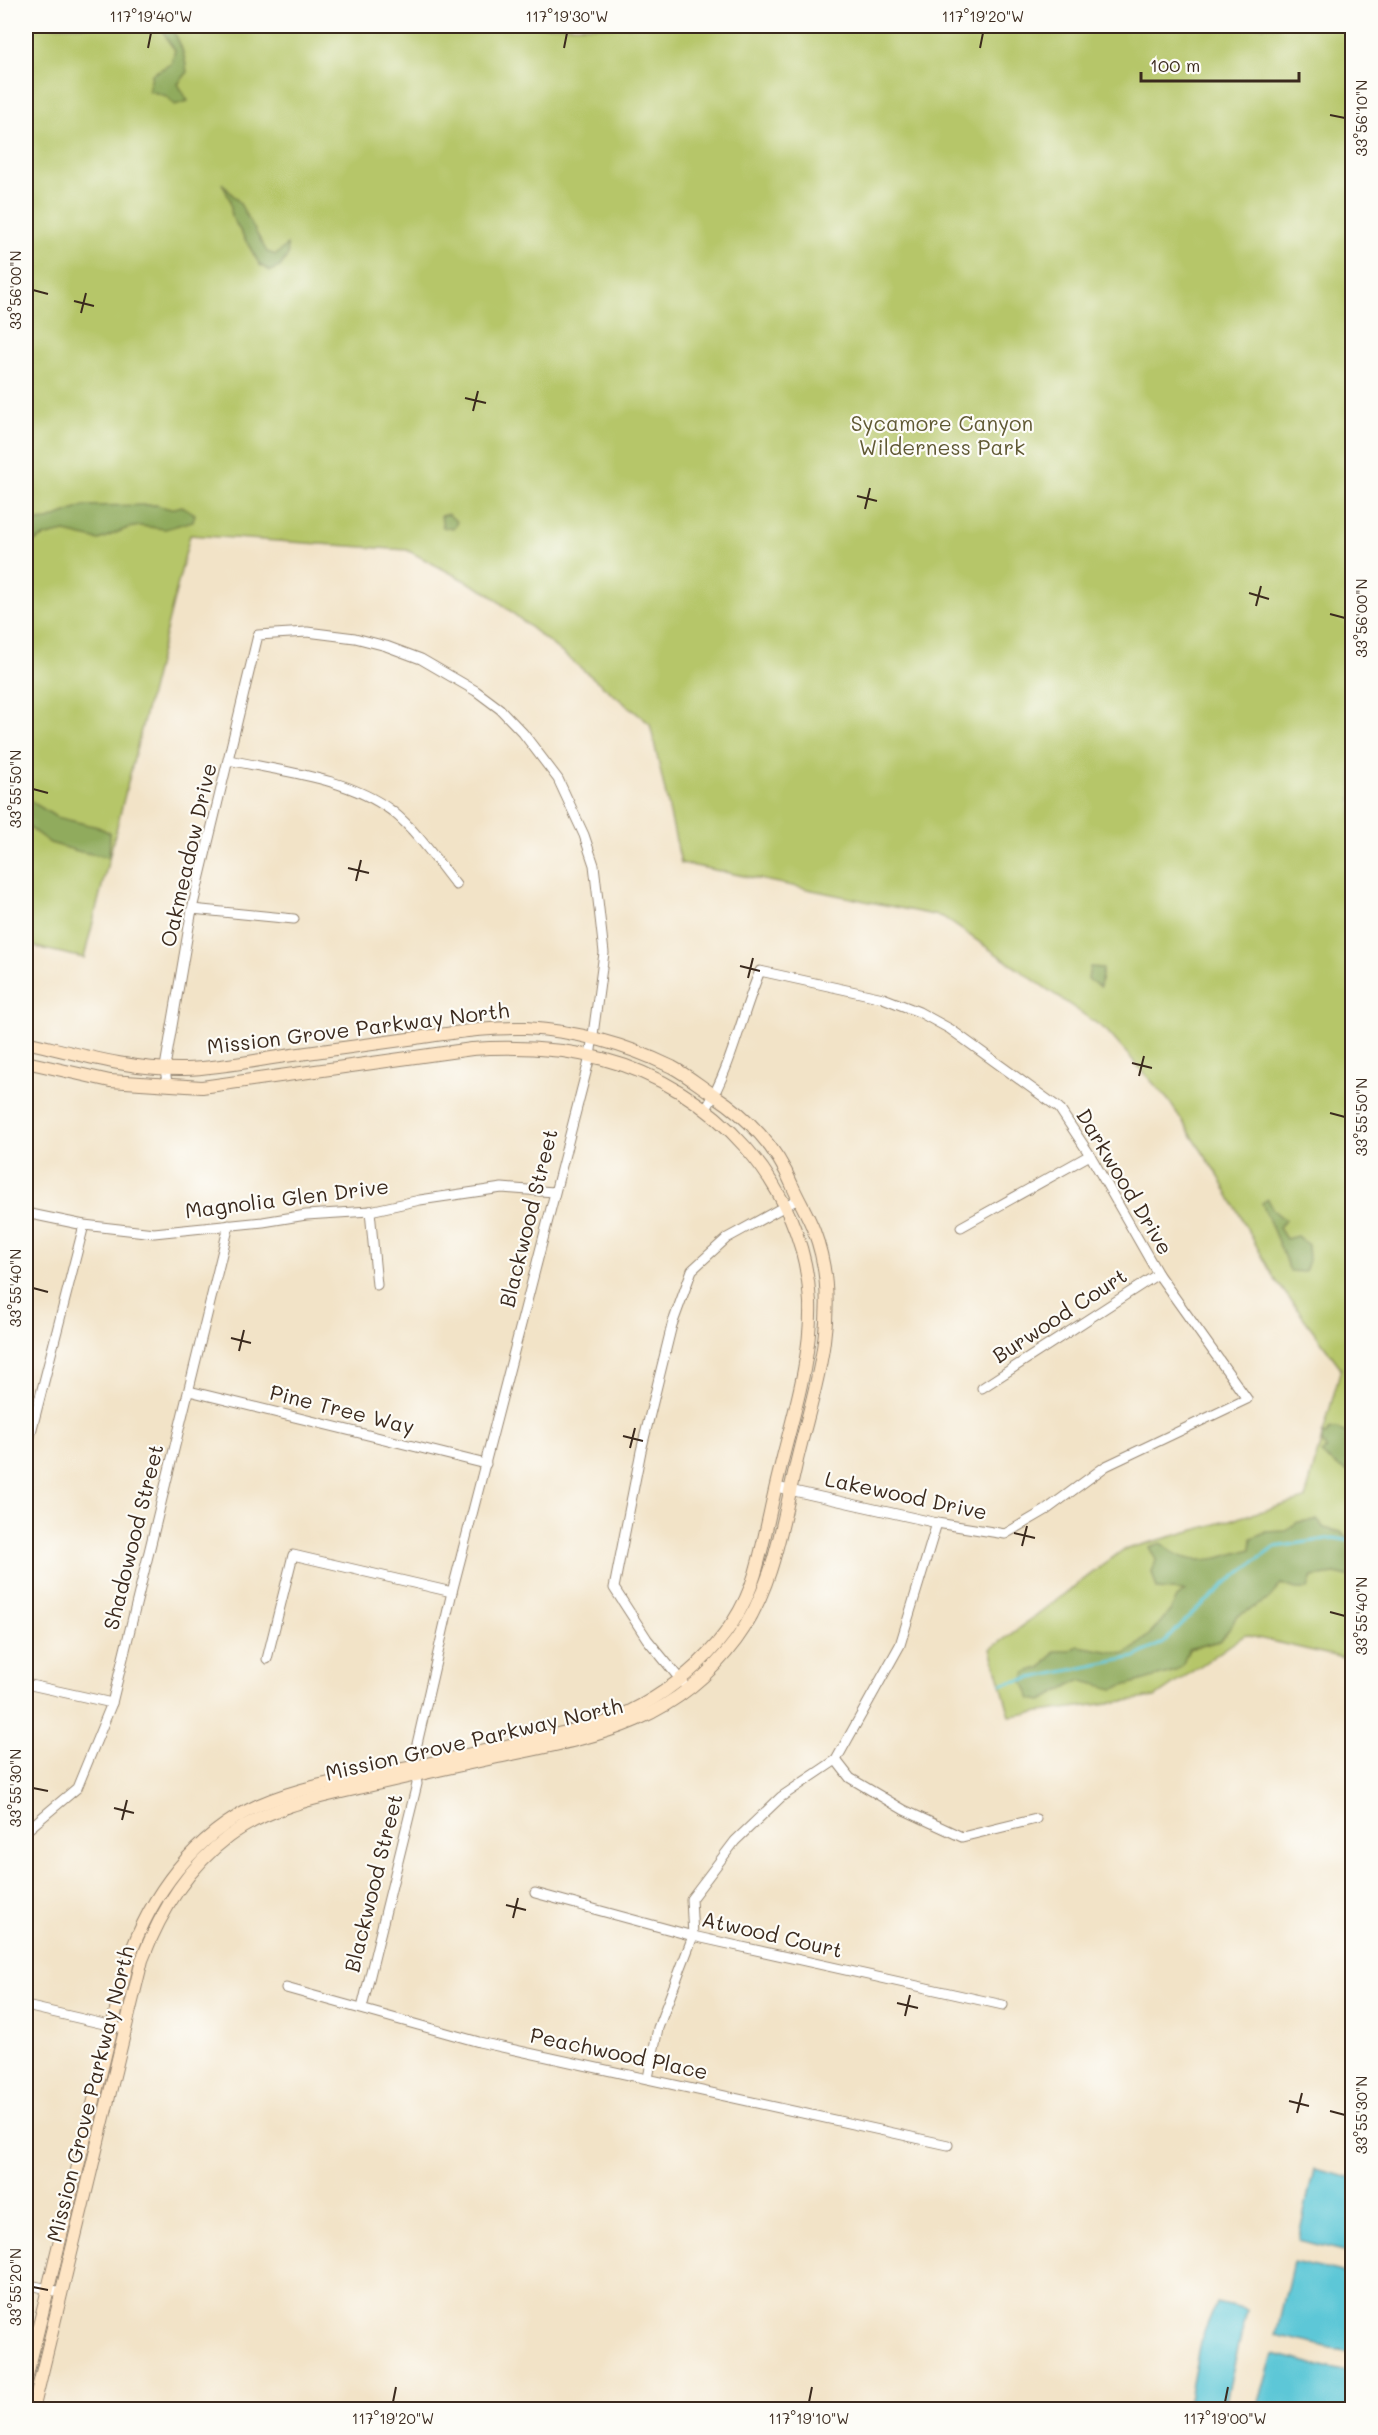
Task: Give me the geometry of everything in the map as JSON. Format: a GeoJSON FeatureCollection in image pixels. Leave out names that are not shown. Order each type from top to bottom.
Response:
{"type":"FeatureCollection","features":[{"type":"Feature","properties":{"kind":"street","name":"Blackwood Street"},"geometry":{"type":"LineString","coordinates":[[258,635],[307,632],[355,638],[386,646],[421,658],[476,691],[500,710],[523,733],[562,786],[584,835],[594,865],[604,953],[590,1057],[452,1592],[414,1757],[417,1784],[362,2008]]}},
{"type":"Feature","properties":{"kind":"street","name":"Oakmeadow Drive"},"geometry":{"type":"LineString","coordinates":[[167,1084],[165,1067],[192,909],[258,635]]}},
{"type":"Feature","properties":{"kind":"street"},"geometry":{"type":"LineString","coordinates":[[229,760],[334,783],[364,795],[392,811],[412,830],[456,885]]}},
{"type":"Feature","properties":{"kind":"street"},"geometry":{"type":"LineString","coordinates":[[192,909],[294,919]]}},
{"type":"Feature","properties":{"kind":"street","name":"Darkwood Drive"},"geometry":{"type":"LineString","coordinates":[[714,1095],[739,1033],[748,1000],[760,971],[883,998],[919,1012],[950,1029],[1059,1108],[1090,1155],[1158,1274],[1247,1399]]}},
{"type":"Feature","properties":{"kind":"street","name":"Mission Grove Parkway North"},"geometry":{"type":"LineString","coordinates":[[26,1042],[108,1061],[183,1069],[472,1030],[528,1028],[593,1039],[622,1047],[666,1065],[700,1084],[735,1109],[769,1145],[781,1162],[814,1232],[825,1278],[826,1322],[822,1357],[770,1575],[754,1610],[736,1640],[720,1660],[684,1684]]}},
{"type":"Feature","properties":{"kind":"street","name":"Mission Grove Parkway North"},"geometry":{"type":"LineString","coordinates":[[26,1062],[110,1081],[202,1087],[472,1049],[503,1047],[535,1048],[590,1057],[637,1071],[706,1109],[734,1133],[756,1158],[785,1205],[805,1259],[810,1304],[804,1368],[755,1576],[744,1602],[729,1627],[684,1684],[660,1709],[614,1731],[416,1771],[296,1803],[246,1825],[226,1839],[189,1876],[171,1899],[142,1960],[33,2409]]}},
{"type":"Feature","properties":{"kind":"street"},"geometry":{"type":"LineString","coordinates":[[706,1109],[714,1095]]}},
{"type":"Feature","properties":{"kind":"street"},"geometry":{"type":"LineString","coordinates":[[961,1227],[1090,1155]]}},
{"type":"Feature","properties":{"kind":"street","name":"Magnolia Glen Drive"},"geometry":{"type":"LineString","coordinates":[[26,1213],[84,1225],[154,1233],[306,1215],[370,1211],[420,1200],[502,1188],[554,1192]]}},
{"type":"Feature","properties":{"kind":"street"},"geometry":{"type":"LineString","coordinates":[[684,1684],[647,1639],[614,1588],[641,1451],[672,1326],[692,1270],[727,1238],[798,1199]]}},
{"type":"Feature","properties":{"kind":"street"},"geometry":{"type":"LineString","coordinates":[[370,1211],[377,1285]]}},
{"type":"Feature","properties":{"kind":"street"},"geometry":{"type":"LineString","coordinates":[[26,1452],[84,1225]]}},
{"type":"Feature","properties":{"kind":"street","name":"Shadowood Street"},"geometry":{"type":"LineString","coordinates":[[26,1831],[77,1788],[112,1703],[229,1225]]}},
{"type":"Feature","properties":{"kind":"street","name":"Burwood Court"},"geometry":{"type":"LineString","coordinates":[[982,1388],[1158,1274]]}},
{"type":"Feature","properties":{"kind":"street","name":"Pine Tree Way"},"geometry":{"type":"LineString","coordinates":[[189,1391],[486,1464]]}},
{"type":"Feature","properties":{"kind":"street","name":"Lakewood Drive"},"geometry":{"type":"LineString","coordinates":[[776,1486],[937,1523],[1005,1534],[1046,1510],[1106,1466],[1247,1399]]}},
{"type":"Feature","properties":{"kind":"street"},"geometry":{"type":"LineString","coordinates":[[648,2078],[658,2028],[693,1936],[691,1899],[735,1841],[781,1797],[836,1760],[900,1645],[937,1523]]}},
{"type":"Feature","properties":{"kind":"street"},"geometry":{"type":"LineString","coordinates":[[267,1659],[292,1555],[452,1592]]}},
{"type":"Feature","properties":{"kind":"street"},"geometry":{"type":"LineString","coordinates":[[26,1684],[112,1703]]}},
{"type":"Feature","properties":{"kind":"street"},"geometry":{"type":"LineString","coordinates":[[836,1760],[850,1778],[904,1810],[962,1837],[1036,1819]]}},
{"type":"Feature","properties":{"kind":"street","name":"Mission Grove Parkway North"},"geometry":{"type":"LineString","coordinates":[[26,2379],[128,1961],[146,1916],[175,1874],[211,1835],[259,1805],[380,1772],[416,1771]]}},
{"type":"Feature","properties":{"kind":"street","name":"Atwood Court"},"geometry":{"type":"LineString","coordinates":[[535,1893],[693,1936],[1003,2005]]}},
{"type":"Feature","properties":{"kind":"street","name":"Peachwood Place"},"geometry":{"type":"LineString","coordinates":[[286,1988],[479,2042],[948,2145]]}},
{"type":"Feature","properties":{"kind":"street"},"geometry":{"type":"LineString","coordinates":[[26,2006],[125,2029]]}},
{"type":"Feature","properties":{"kind":"street"},"geometry":{"type":"LineString","coordinates":[[26,2284],[62,2292]]}},
{"type":"Feature","properties":{"kind":"green space","name":"Sycamore Canyon Wilderness Park"},"geometry":{"type":"Polygon","coordinates":[[[26,26],[1352,26],[1352,1660],[1245,1635],[1155,1697],[1010,1716],[991,1649],[1123,1550],[1305,1499],[1341,1368],[1274,1278],[1219,1177],[1169,1101],[1106,1030],[943,917],[681,863],[650,724],[488,593],[407,550],[190,535],[84,958],[26,945],[26,26]],[[1174,1619],[1161,1675],[1175,1671],[1189,1649],[1218,1641],[1174,1619]]]}},
{"type":"Feature","properties":{"kind":"green space"},"geometry":{"type":"Polygon","coordinates":[[[161,26],[170,26],[174,32],[186,66],[187,73],[178,84],[188,101],[175,105],[166,96],[149,91],[152,74],[171,64],[175,50],[161,26]]]}},
{"type":"Feature","properties":{"kind":"green space"},"geometry":{"type":"Polygon","coordinates":[[[222,183],[239,202],[267,252],[276,255],[287,245],[288,255],[280,267],[270,271],[260,265],[232,217],[230,200],[222,183]]]}},
{"type":"Feature","properties":{"kind":"green space"},"geometry":{"type":"Polygon","coordinates":[[[156,505],[171,509],[182,506],[195,514],[193,521],[165,529],[140,526],[128,528],[99,540],[65,532],[46,536],[26,545],[26,522],[48,520],[84,506],[156,505]]]}},
{"type":"Feature","properties":{"kind":"green space"},"geometry":{"type":"Polygon","coordinates":[[[448,514],[457,522],[453,529],[443,527],[441,516],[448,514]]]}},
{"type":"Feature","properties":{"kind":"green space"},"geometry":{"type":"Polygon","coordinates":[[[26,798],[56,817],[98,827],[110,833],[109,857],[50,843],[26,825],[26,798]]]}},
{"type":"Feature","properties":{"kind":"green space"},"geometry":{"type":"Polygon","coordinates":[[[1090,967],[1103,968],[1100,987],[1088,979],[1090,967]]]}},
{"type":"Feature","properties":{"kind":"green space"},"geometry":{"type":"Polygon","coordinates":[[[1268,1199],[1273,1210],[1285,1220],[1279,1228],[1286,1239],[1297,1236],[1308,1245],[1309,1260],[1305,1272],[1290,1271],[1262,1203],[1268,1199]]]}},
{"type":"Feature","properties":{"kind":"green space"},"geometry":{"type":"Polygon","coordinates":[[[1330,1429],[1338,1429],[1352,1436],[1352,1473],[1338,1467],[1321,1454],[1326,1448],[1322,1444],[1322,1434],[1326,1435],[1330,1429]]]}},
{"type":"Feature","properties":{"kind":"green space"},"geometry":{"type":"Polygon","coordinates":[[[1317,1520],[1324,1528],[1341,1532],[1352,1542],[1352,1578],[1335,1574],[1312,1577],[1308,1589],[1296,1589],[1281,1584],[1269,1599],[1236,1617],[1219,1641],[1189,1649],[1182,1666],[1175,1671],[1113,1689],[1079,1680],[1042,1701],[1031,1699],[1023,1681],[1027,1672],[1042,1667],[1055,1651],[1070,1651],[1078,1646],[1125,1654],[1153,1631],[1170,1611],[1177,1598],[1185,1591],[1157,1589],[1152,1572],[1156,1560],[1149,1547],[1161,1543],[1183,1557],[1204,1560],[1251,1549],[1252,1538],[1265,1532],[1286,1531],[1298,1522],[1317,1520]]]}},
{"type":"Feature","properties":{"kind":"water"},"geometry":{"type":"Polygon","coordinates":[[[1314,2169],[1352,2178],[1352,2253],[1298,2240],[1314,2169]]]}},
{"type":"Feature","properties":{"kind":"water"},"geometry":{"type":"Polygon","coordinates":[[[1293,2262],[1352,2275],[1352,2353],[1276,2335],[1293,2262]]]}},
{"type":"Feature","properties":{"kind":"water"},"geometry":{"type":"Polygon","coordinates":[[[1216,2303],[1247,2310],[1224,2409],[1187,2409],[1200,2342],[1216,2303]]]}},
{"type":"Feature","properties":{"kind":"water"},"geometry":{"type":"Polygon","coordinates":[[[1273,2354],[1352,2373],[1352,2409],[1257,2409],[1273,2354]]]}},
{"type":"Feature","properties":{"kind":"waterway"},"geometry":{"type":"LineString","coordinates":[[1002,1684],[1135,1657],[1164,1642],[1226,1583],[1275,1547],[1333,1538],[1352,1541]]}}]}
